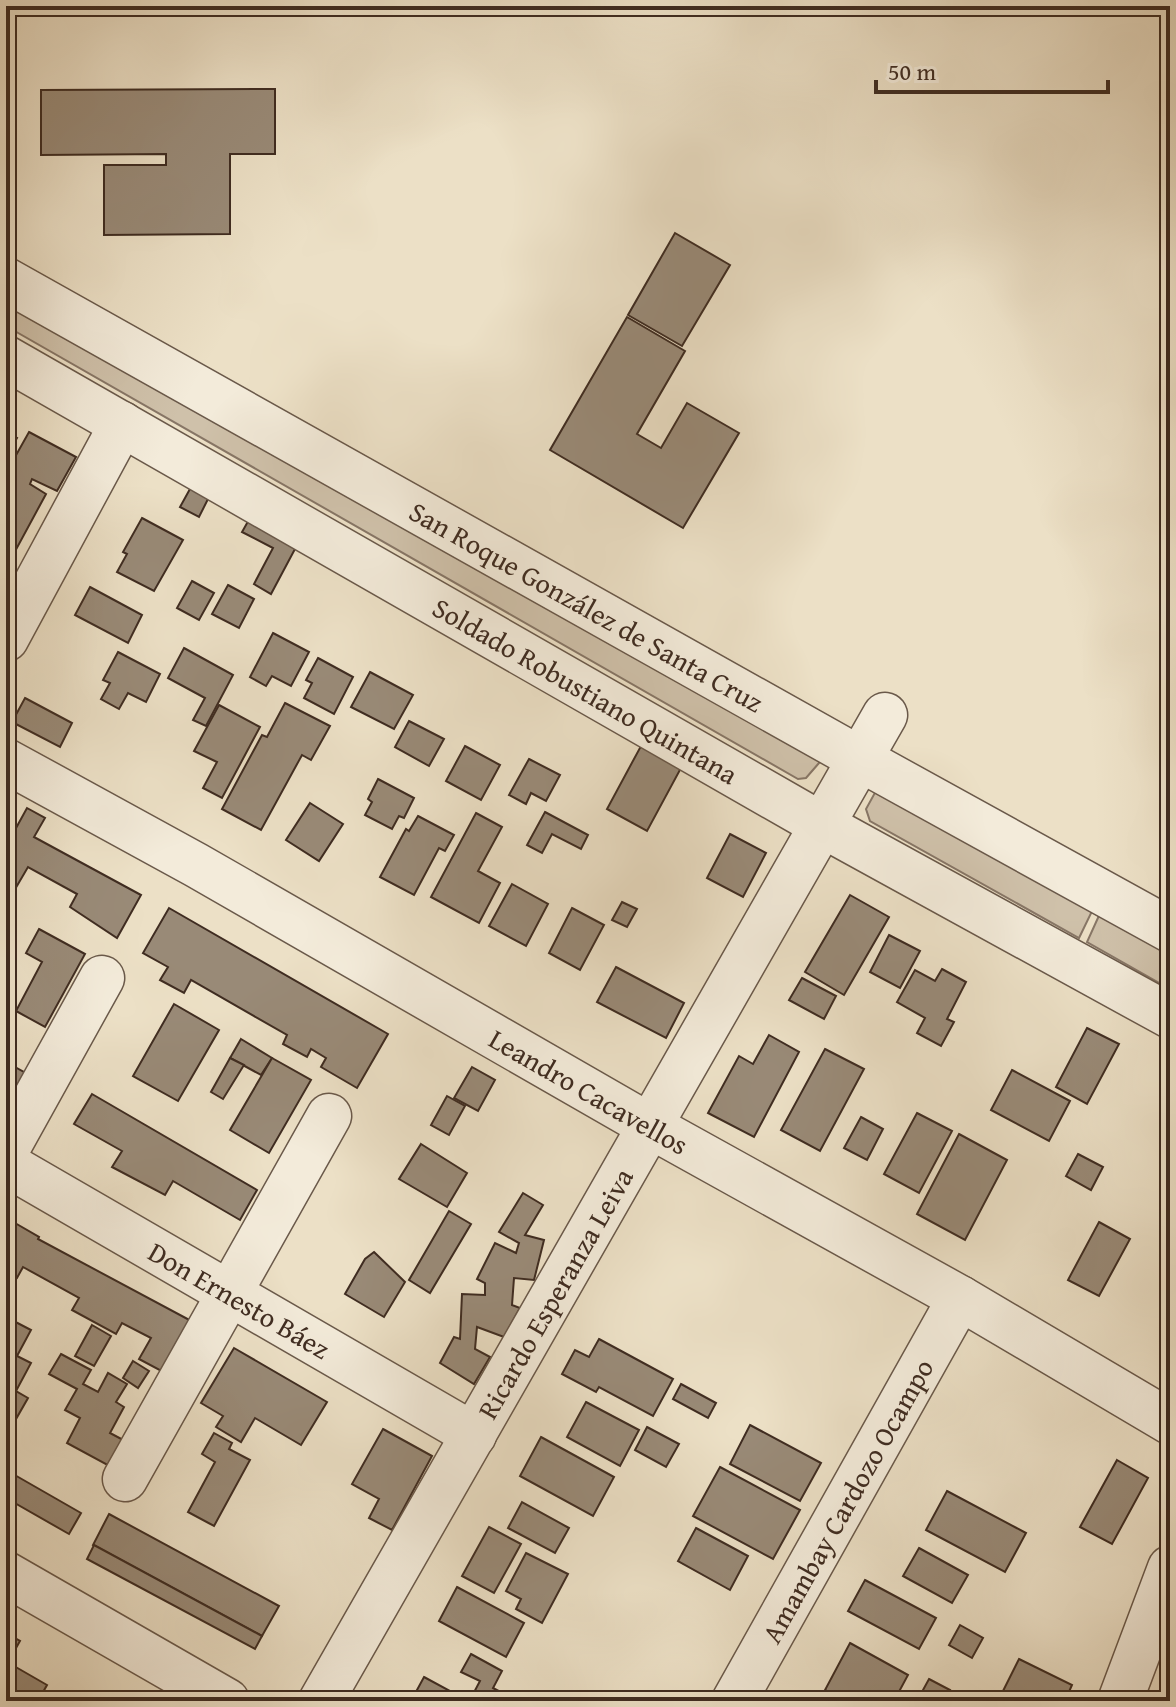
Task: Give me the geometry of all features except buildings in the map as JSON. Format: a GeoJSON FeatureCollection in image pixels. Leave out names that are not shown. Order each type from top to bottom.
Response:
{"type":"FeatureCollection","features":[{"type":"Feature","properties":{"kind":"street","name":"San Roque González de Santa Cruz"},"geometry":{"type":"LineString","coordinates":[[6,280],[1170,930]]}},
{"type":"Feature","properties":{"kind":"street","name":"Soldado Robustiano Quintana"},"geometry":{"type":"LineString","coordinates":[[6,358],[822,825],[1170,1016]]}},
{"type":"Feature","properties":{"kind":"street"},"geometry":{"type":"LineString","coordinates":[[6,639],[122,424]]}},
{"type":"Feature","properties":{"kind":"street","name":"Ricardo Esperanza Leiva"},"geometry":{"type":"LineString","coordinates":[[321,1701],[885,715]]}},
{"type":"Feature","properties":{"kind":"street","name":"Leandro Cacavellos"},"geometry":{"type":"LineString","coordinates":[[6,761],[196,865],[650,1126],[960,1298],[1170,1422]]}},
{"type":"Feature","properties":{"kind":"street"},"geometry":{"type":"LineString","coordinates":[[6,1151],[102,978]]}},
{"type":"Feature","properties":{"kind":"street"},"geometry":{"type":"LineString","coordinates":[[125,1479],[329,1116]]}},
{"type":"Feature","properties":{"kind":"street","name":"Don Ernesto Báez"},"geometry":{"type":"LineString","coordinates":[[6,1164],[474,1435]]}},
{"type":"Feature","properties":{"kind":"street","name":"Amambay Cardozo Ocampo"},"geometry":{"type":"LineString","coordinates":[[734,1701],[960,1298]]}},
{"type":"Feature","properties":{"kind":"street"},"geometry":{"type":"LineString","coordinates":[[1120,1701],[1170,1568]]}},
{"type":"Feature","properties":{"kind":"street"},"geometry":{"type":"LineString","coordinates":[[6,1574],[227,1701]]}},
{"type":"Feature","properties":{"kind":"shaded area"},"geometry":{"type":"Polygon","coordinates":[[[6,291],[820,755],[819,763],[806,778],[798,779],[6,326],[6,291]]]}},
{"type":"Feature","properties":{"kind":"shaded area"},"geometry":{"type":"Polygon","coordinates":[[[877,789],[1095,905],[1079,938],[870,821],[866,809],[877,789]]]}},
{"type":"Feature","properties":{"kind":"shaded area"},"geometry":{"type":"Polygon","coordinates":[[[1102,909],[1170,947],[1170,989],[1087,942],[1102,909]]]}}]}
